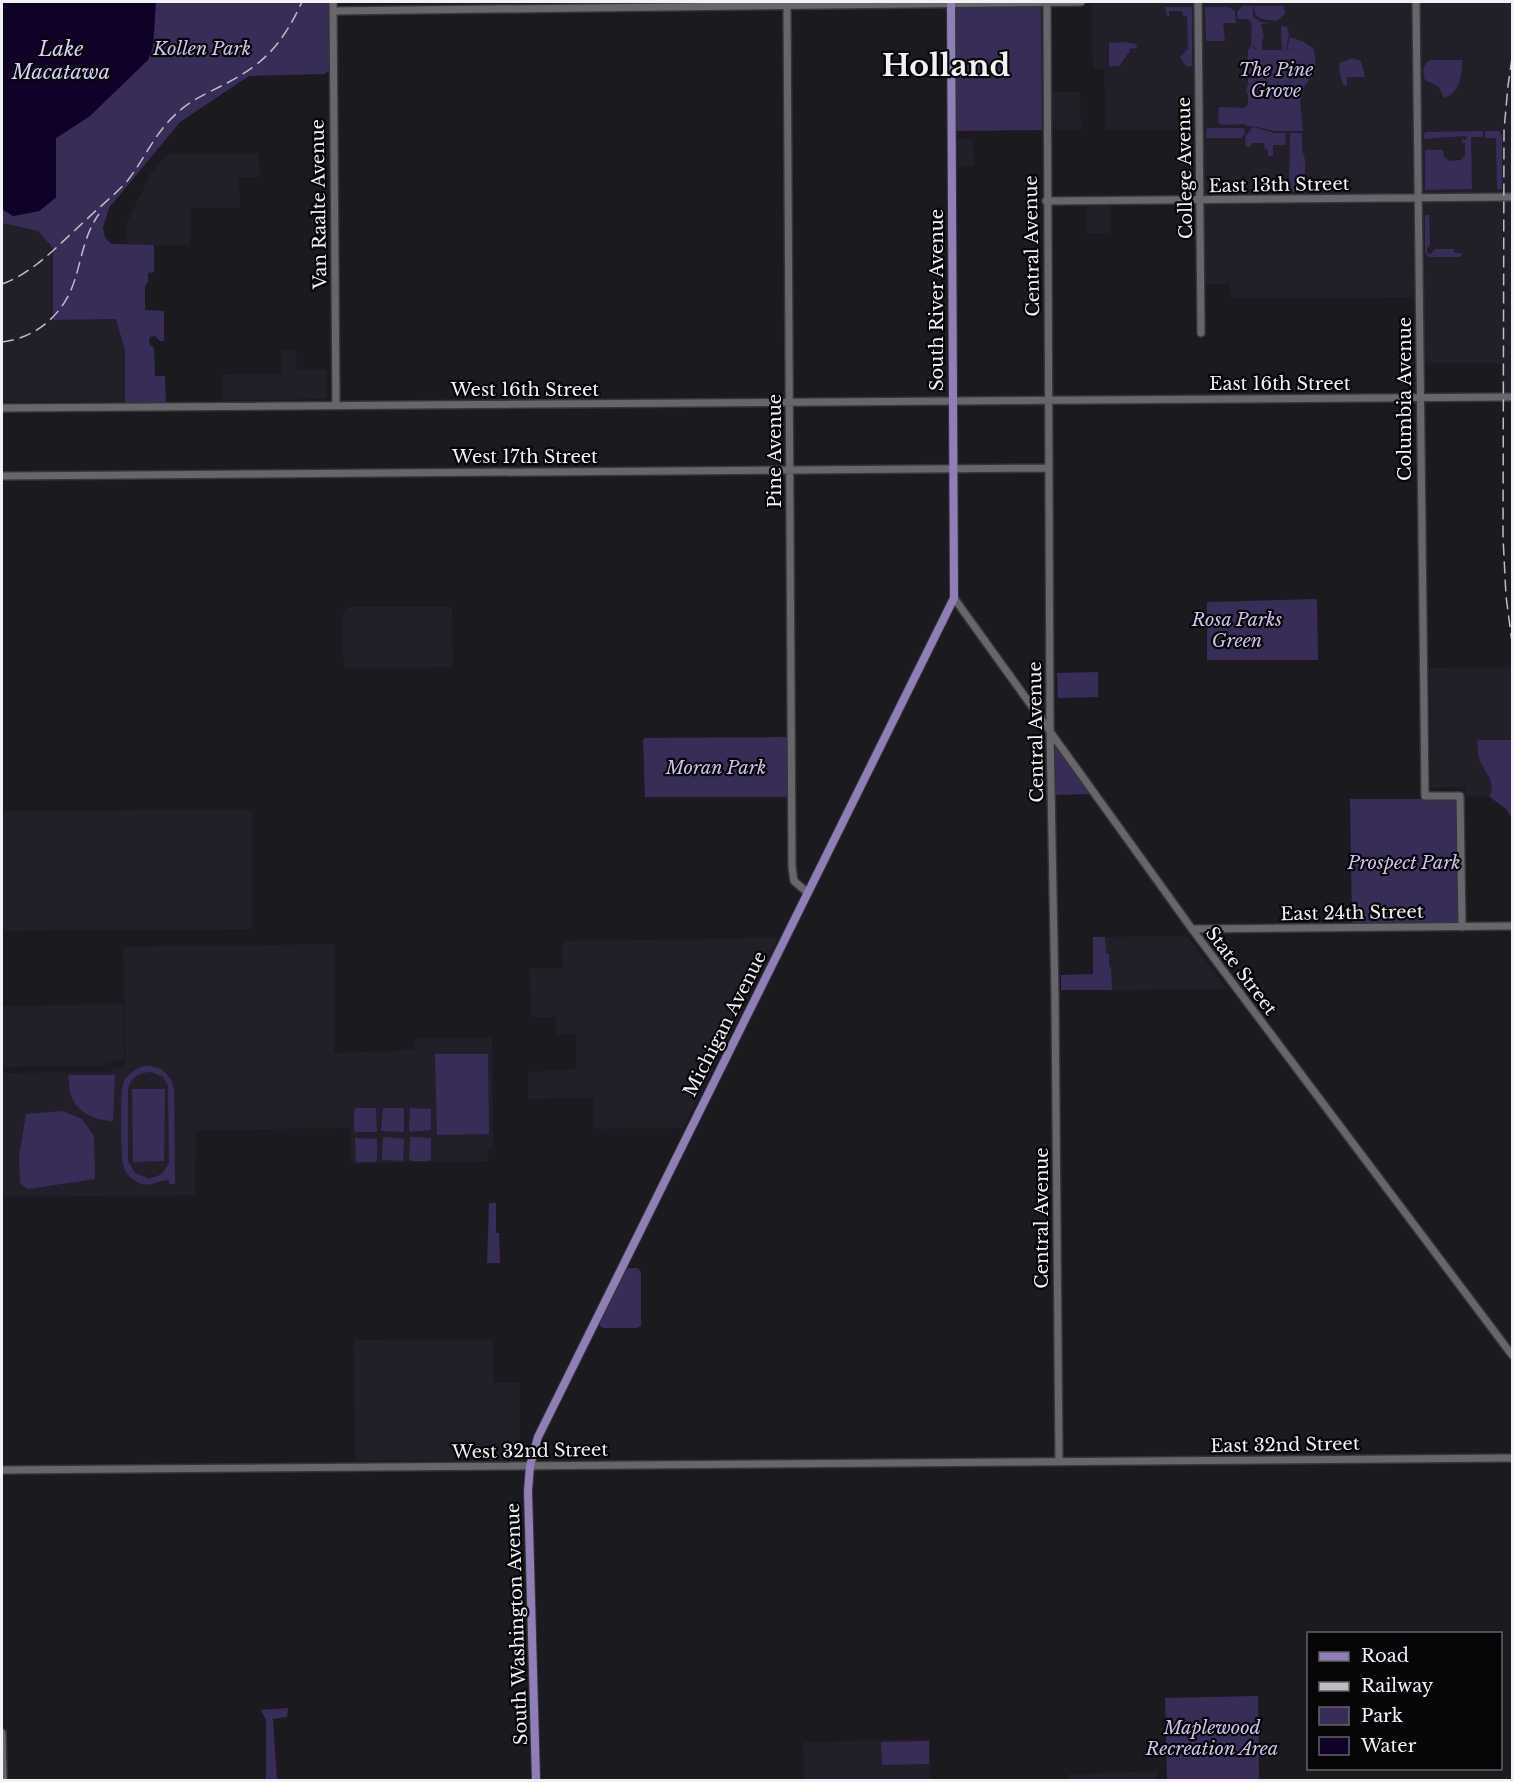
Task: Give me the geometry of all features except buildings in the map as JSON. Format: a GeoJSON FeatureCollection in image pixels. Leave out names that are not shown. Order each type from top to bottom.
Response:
{"type":"FeatureCollection","features":[{"type":"Feature","properties":{"kind":"main road","name":"South River Avenue"},"geometry":{"type":"LineString","coordinates":[[951,2],[954,598]]}},
{"type":"Feature","properties":{"kind":"main road","name":"Michigan Avenue"},"geometry":{"type":"LineString","coordinates":[[530,1466],[538,1437],[556,1399],[954,598]]}},
{"type":"Feature","properties":{"kind":"main road","name":"South Washington Avenue"},"geometry":{"type":"LineString","coordinates":[[530,1466],[528,1491],[536,1780]]}},
{"type":"Feature","properties":{"kind":"street","name":"Van Raalte Avenue"},"geometry":{"type":"LineString","coordinates":[[333,2],[336,406]]}},
{"type":"Feature","properties":{"kind":"street","name":"Central Avenue"},"geometry":{"type":"LineString","coordinates":[[1047,2],[1046,201],[1050,733],[1059,1462]]}},
{"type":"Feature","properties":{"kind":"street"},"geometry":{"type":"LineString","coordinates":[[333,11],[787,3],[1081,2]]}},
{"type":"Feature","properties":{"kind":"street","name":"College Avenue"},"geometry":{"type":"LineString","coordinates":[[1198,2],[1201,333]]}},
{"type":"Feature","properties":{"kind":"street","name":"Columbia Avenue"},"geometry":{"type":"LineString","coordinates":[[1416,2],[1425,796],[1460,796],[1462,927]]}},
{"type":"Feature","properties":{"kind":"street","name":"Pine Avenue"},"geometry":{"type":"LineString","coordinates":[[787,3],[792,867],[794,881],[808,893]]}},
{"type":"Feature","properties":{"kind":"street","name":"East 13th Street"},"geometry":{"type":"LineString","coordinates":[[1046,201],[1512,196]]}},
{"type":"Feature","properties":{"kind":"street","name":"East 16th Street"},"geometry":{"type":"LineString","coordinates":[[1048,401],[1512,397]]}},
{"type":"Feature","properties":{"kind":"street","name":"West 16th Street"},"geometry":{"type":"LineString","coordinates":[[2,408],[1048,401]]}},
{"type":"Feature","properties":{"kind":"street","name":"West 17th Street"},"geometry":{"type":"LineString","coordinates":[[2,476],[1049,468]]}},
{"type":"Feature","properties":{"kind":"street","name":"State Street"},"geometry":{"type":"LineString","coordinates":[[954,598],[1191,929],[1512,1355]]}},
{"type":"Feature","properties":{"kind":"street","name":"East 24th Street"},"geometry":{"type":"LineString","coordinates":[[1191,929],[1512,926]]}},
{"type":"Feature","properties":{"kind":"street","name":"East 32nd Street"},"geometry":{"type":"LineString","coordinates":[[1059,1462],[1512,1458]]}},
{"type":"Feature","properties":{"kind":"street","name":"West 32nd Street"},"geometry":{"type":"LineString","coordinates":[[2,1470],[1059,1462]]}},
{"type":"Feature","properties":{"kind":"street"},"geometry":{"type":"LineString","coordinates":[[2,1733],[3,1780]]}},
{"type":"Feature","properties":{"kind":"shaded area"},"geometry":{"type":"Polygon","coordinates":[[[1091,2],[1512,2],[1512,395],[1502,395],[1501,363],[1420,363],[1419,297],[1230,298],[1230,284],[1201,284],[1200,129],[1106,130],[1104,69],[1093,69],[1091,2]]]}},
{"type":"Feature","properties":{"kind":"shaded area"},"geometry":{"type":"Polygon","coordinates":[[[1050,92],[1080,92],[1081,130],[1051,129],[1050,92]]]}},
{"type":"Feature","properties":{"kind":"shaded area"},"geometry":{"type":"Polygon","coordinates":[[[958,139],[973,139],[974,166],[955,167],[955,142],[958,139]]]}},
{"type":"Feature","properties":{"kind":"shaded area"},"geometry":{"type":"Polygon","coordinates":[[[259,153],[260,177],[239,177],[240,208],[190,208],[190,245],[127,246],[127,223],[150,174],[168,154],[259,153]]]}},
{"type":"Feature","properties":{"kind":"shaded area"},"geometry":{"type":"Polygon","coordinates":[[[1110,203],[1110,233],[1087,233],[1087,204],[1110,203]]]}},
{"type":"Feature","properties":{"kind":"shaded area"},"geometry":{"type":"Polygon","coordinates":[[[2,223],[38,231],[53,248],[53,320],[116,319],[125,351],[125,401],[2,402],[2,223]]]}},
{"type":"Feature","properties":{"kind":"shaded area"},"geometry":{"type":"Polygon","coordinates":[[[282,350],[296,350],[297,370],[327,369],[327,399],[222,400],[222,375],[282,374],[282,350]]]}},
{"type":"Feature","properties":{"kind":"shaded area"},"geometry":{"type":"Polygon","coordinates":[[[347,607],[452,607],[453,667],[346,668],[343,660],[343,615],[347,607]]]}},
{"type":"Feature","properties":{"kind":"shaded area"},"geometry":{"type":"Polygon","coordinates":[[[1512,667],[1512,818],[1506,809],[1486,795],[1466,796],[1465,787],[1431,788],[1430,668],[1512,667]]]}},
{"type":"Feature","properties":{"kind":"shaded area"},"geometry":{"type":"Polygon","coordinates":[[[252,810],[252,929],[2,931],[2,811],[252,810]]]}},
{"type":"Feature","properties":{"kind":"shaded area"},"geometry":{"type":"Polygon","coordinates":[[[1187,936],[1227,989],[1061,990],[1061,975],[1093,974],[1093,937],[1187,936]]]}},
{"type":"Feature","properties":{"kind":"shaded area"},"geometry":{"type":"Polygon","coordinates":[[[778,938],[683,1128],[594,1129],[593,1098],[528,1099],[528,1072],[576,1069],[576,1034],[556,1034],[555,1017],[531,1017],[530,968],[563,968],[562,941],[778,938]]]}},
{"type":"Feature","properties":{"kind":"shaded area"},"geometry":{"type":"Polygon","coordinates":[[[334,944],[334,1053],[414,1050],[416,1038],[492,1038],[493,1148],[489,1148],[488,1161],[351,1164],[350,1128],[196,1130],[195,1195],[2,1197],[2,1073],[105,1072],[126,1066],[123,947],[334,944]]]}},
{"type":"Feature","properties":{"kind":"shaded area"},"geometry":{"type":"Polygon","coordinates":[[[123,1004],[124,1058],[103,1065],[2,1067],[2,1006],[123,1004]]]}},
{"type":"Feature","properties":{"kind":"shaded area"},"geometry":{"type":"Polygon","coordinates":[[[493,1339],[493,1383],[520,1383],[520,1460],[355,1461],[354,1340],[493,1339]]]}},
{"type":"Feature","properties":{"kind":"shaded area"},"geometry":{"type":"Polygon","coordinates":[[[930,1739],[930,1780],[804,1780],[803,1742],[930,1739]]]}},
{"type":"Feature","properties":{"kind":"shaded area"},"geometry":{"type":"Polygon","coordinates":[[[1157,1771],[1158,1780],[1069,1780],[1069,1774],[1157,1771]]]}},
{"type":"Feature","properties":{"kind":"green space","name":"Kollen Park"},"geometry":{"type":"Polygon","coordinates":[[[156,2],[329,2],[329,70],[325,74],[249,76],[180,122],[109,208],[103,228],[105,237],[111,244],[154,245],[154,272],[148,273],[148,282],[145,286],[145,310],[164,311],[164,341],[160,341],[155,336],[150,337],[149,341],[154,348],[155,376],[165,376],[166,404],[125,404],[125,351],[116,319],[53,320],[53,248],[38,231],[2,223],[2,209],[13,216],[39,211],[56,198],[56,138],[90,116],[156,2]]]}},
{"type":"Feature","properties":{"kind":"green space"},"geometry":{"type":"Polygon","coordinates":[[[1041,6],[1042,130],[955,130],[955,7],[1041,6]]]}},
{"type":"Feature","properties":{"kind":"green space","name":"The Pine Grove"},"geometry":{"type":"Polygon","coordinates":[[[1242,6],[1253,6],[1253,17],[1261,22],[1271,23],[1261,24],[1264,39],[1262,39],[1262,50],[1282,50],[1281,26],[1287,27],[1289,35],[1286,50],[1294,49],[1287,49],[1290,37],[1314,49],[1316,70],[1304,87],[1300,102],[1303,131],[1275,131],[1245,124],[1221,125],[1218,122],[1219,107],[1245,108],[1248,104],[1248,93],[1246,92],[1248,50],[1251,45],[1257,49],[1251,44],[1252,23],[1248,19],[1238,19],[1237,12],[1242,6]]]}},
{"type":"Feature","properties":{"kind":"green space"},"geometry":{"type":"Polygon","coordinates":[[[1254,6],[1284,6],[1285,14],[1276,21],[1261,19],[1255,14],[1254,6]]]}},
{"type":"Feature","properties":{"kind":"green space"},"geometry":{"type":"Polygon","coordinates":[[[1165,7],[1192,7],[1192,66],[1186,66],[1180,57],[1188,49],[1187,16],[1183,16],[1182,11],[1169,11],[1169,16],[1167,16],[1165,7]]]}},
{"type":"Feature","properties":{"kind":"green space"},"geometry":{"type":"Polygon","coordinates":[[[1205,7],[1229,7],[1235,11],[1236,23],[1223,23],[1225,41],[1206,41],[1205,7]]]}},
{"type":"Feature","properties":{"kind":"green space"},"geometry":{"type":"Polygon","coordinates":[[[1109,43],[1136,44],[1137,48],[1129,49],[1130,51],[1119,66],[1109,66],[1109,43]]]}},
{"type":"Feature","properties":{"kind":"green space"},"geometry":{"type":"Polygon","coordinates":[[[1352,58],[1361,61],[1365,77],[1347,77],[1347,85],[1343,85],[1339,70],[1340,63],[1352,58]]]}},
{"type":"Feature","properties":{"kind":"green space"},"geometry":{"type":"Polygon","coordinates":[[[1430,60],[1462,60],[1461,77],[1457,88],[1444,98],[1439,87],[1425,80],[1424,69],[1430,60]]]}},
{"type":"Feature","properties":{"kind":"green space"},"geometry":{"type":"Polygon","coordinates":[[[1253,127],[1275,133],[1285,133],[1286,145],[1273,145],[1273,156],[1268,156],[1264,143],[1251,143],[1250,147],[1246,147],[1245,137],[1253,127]]]}},
{"type":"Feature","properties":{"kind":"green space"},"geometry":{"type":"Polygon","coordinates":[[[1207,128],[1244,128],[1245,134],[1241,138],[1206,138],[1207,128]]]}},
{"type":"Feature","properties":{"kind":"green space"},"geometry":{"type":"Polygon","coordinates":[[[1483,131],[1483,137],[1471,137],[1472,189],[1425,190],[1425,150],[1443,150],[1447,161],[1462,160],[1462,157],[1465,157],[1465,143],[1462,143],[1462,139],[1467,138],[1465,136],[1424,139],[1424,134],[1426,132],[1483,131]]]}},
{"type":"Feature","properties":{"kind":"green space"},"geometry":{"type":"Polygon","coordinates":[[[1485,131],[1499,131],[1502,135],[1502,189],[1497,189],[1496,138],[1485,138],[1485,131]]]}},
{"type":"Feature","properties":{"kind":"green space"},"geometry":{"type":"Polygon","coordinates":[[[1290,133],[1302,133],[1305,192],[1289,192],[1290,133]]]}},
{"type":"Feature","properties":{"kind":"green space"},"geometry":{"type":"Polygon","coordinates":[[[1425,215],[1429,215],[1430,245],[1427,253],[1431,254],[1435,249],[1454,249],[1454,252],[1462,254],[1461,257],[1429,257],[1425,253],[1425,215]]]}},
{"type":"Feature","properties":{"kind":"green space","name":"Rosa Parks Green"},"geometry":{"type":"Polygon","coordinates":[[[1317,599],[1318,660],[1207,660],[1207,602],[1317,599]]]}},
{"type":"Feature","properties":{"kind":"green space"},"geometry":{"type":"Polygon","coordinates":[[[1098,672],[1098,697],[1058,698],[1057,673],[1098,672]]]}},
{"type":"Feature","properties":{"kind":"green space","name":"Moran Park"},"geometry":{"type":"Polygon","coordinates":[[[785,737],[788,739],[789,793],[785,797],[645,797],[643,740],[645,738],[785,737]]]}},
{"type":"Feature","properties":{"kind":"green space"},"geometry":{"type":"Polygon","coordinates":[[[1479,740],[1512,740],[1512,818],[1506,809],[1489,796],[1492,787],[1479,758],[1477,742],[1479,740]]]}},
{"type":"Feature","properties":{"kind":"green space"},"geometry":{"type":"Polygon","coordinates":[[[1054,743],[1090,794],[1055,795],[1054,743]]]}},
{"type":"Feature","properties":{"kind":"green space","name":"Prospect Park"},"geometry":{"type":"Polygon","coordinates":[[[1350,799],[1451,799],[1457,803],[1457,922],[1352,924],[1350,799]]]}},
{"type":"Feature","properties":{"kind":"green space"},"geometry":{"type":"Polygon","coordinates":[[[1093,937],[1105,937],[1106,954],[1109,954],[1109,967],[1111,967],[1112,990],[1061,990],[1061,975],[1093,974],[1093,937]]]}},
{"type":"Feature","properties":{"kind":"green space"},"geometry":{"type":"Polygon","coordinates":[[[435,1054],[488,1054],[489,1134],[437,1135],[435,1054]]]}},
{"type":"Feature","properties":{"kind":"green space"},"geometry":{"type":"Polygon","coordinates":[[[144,1066],[164,1071],[174,1088],[175,1184],[169,1184],[169,1180],[164,1180],[143,1184],[125,1171],[121,1123],[123,1084],[134,1070],[144,1066]],[[152,1072],[140,1074],[133,1078],[128,1089],[128,1161],[135,1173],[149,1179],[162,1174],[169,1163],[168,1085],[163,1077],[152,1072]]]}},
{"type":"Feature","properties":{"kind":"green space"},"geometry":{"type":"Polygon","coordinates":[[[68,1075],[115,1075],[113,1121],[94,1117],[77,1106],[71,1095],[68,1075]]]}},
{"type":"Feature","properties":{"kind":"green space"},"geometry":{"type":"Polygon","coordinates":[[[132,1089],[165,1089],[164,1161],[133,1162],[132,1089]]]}},
{"type":"Feature","properties":{"kind":"green space"},"geometry":{"type":"Polygon","coordinates":[[[356,1108],[375,1108],[377,1131],[354,1131],[354,1110],[356,1108]]]}},
{"type":"Feature","properties":{"kind":"green space"},"geometry":{"type":"Polygon","coordinates":[[[383,1108],[402,1108],[404,1110],[404,1130],[402,1132],[381,1131],[383,1108]]]}},
{"type":"Feature","properties":{"kind":"green space"},"geometry":{"type":"Polygon","coordinates":[[[410,1108],[431,1109],[431,1130],[410,1132],[410,1108]]]}},
{"type":"Feature","properties":{"kind":"green space"},"geometry":{"type":"Polygon","coordinates":[[[63,1111],[82,1119],[94,1136],[95,1179],[28,1189],[20,1183],[19,1156],[26,1114],[63,1111]]]}},
{"type":"Feature","properties":{"kind":"green space"},"geometry":{"type":"Polygon","coordinates":[[[383,1137],[404,1139],[403,1161],[382,1160],[383,1137]]]}},
{"type":"Feature","properties":{"kind":"green space"},"geometry":{"type":"Polygon","coordinates":[[[410,1137],[431,1138],[431,1159],[429,1161],[409,1159],[410,1137]]]}},
{"type":"Feature","properties":{"kind":"green space"},"geometry":{"type":"Polygon","coordinates":[[[355,1138],[377,1139],[377,1160],[375,1162],[356,1162],[355,1138]]]}},
{"type":"Feature","properties":{"kind":"green space"},"geometry":{"type":"Polygon","coordinates":[[[489,1203],[496,1203],[496,1233],[499,1233],[500,1263],[487,1263],[489,1203]]]}},
{"type":"Feature","properties":{"kind":"green space"},"geometry":{"type":"Polygon","coordinates":[[[628,1268],[638,1268],[641,1272],[641,1326],[603,1328],[599,1320],[624,1271],[628,1268]]]}},
{"type":"Feature","properties":{"kind":"green space","name":"Maplewood Recreation Area"},"geometry":{"type":"Polygon","coordinates":[[[1258,1696],[1259,1780],[1167,1780],[1165,1698],[1258,1696]]]}},
{"type":"Feature","properties":{"kind":"green space"},"geometry":{"type":"Polygon","coordinates":[[[288,1708],[287,1717],[273,1719],[277,1780],[266,1780],[266,1720],[261,1710],[288,1708]]]}},
{"type":"Feature","properties":{"kind":"green space"},"geometry":{"type":"Polygon","coordinates":[[[929,1741],[929,1764],[882,1765],[881,1742],[929,1741]]]}},
{"type":"Feature","properties":{"kind":"water","name":"Lake Macatawa"},"geometry":{"type":"Polygon","coordinates":[[[2,2],[156,2],[153,47],[148,60],[90,116],[56,138],[56,197],[39,211],[13,216],[2,209],[2,2]]]}},
{"type":"Feature","properties":{"kind":"railway"},"geometry":{"type":"LineString","coordinates":[[2,284],[36,265],[118,191],[134,172],[162,129],[182,109],[241,75],[263,59],[288,29],[302,2]]}},
{"type":"Feature","properties":{"kind":"railway"},"geometry":{"type":"LineString","coordinates":[[1512,58],[1504,130],[1503,537],[1506,596],[1512,642]]}},
{"type":"Feature","properties":{"kind":"railway"},"geometry":{"type":"LineString","coordinates":[[2,342],[27,335],[48,322],[57,313],[70,291],[87,237],[99,214]]}},
{"type":"Feature","properties":{"kind":"district","name":"Holland"},"geometry":{"type":"Point","coordinates":[946,66]}}]}
